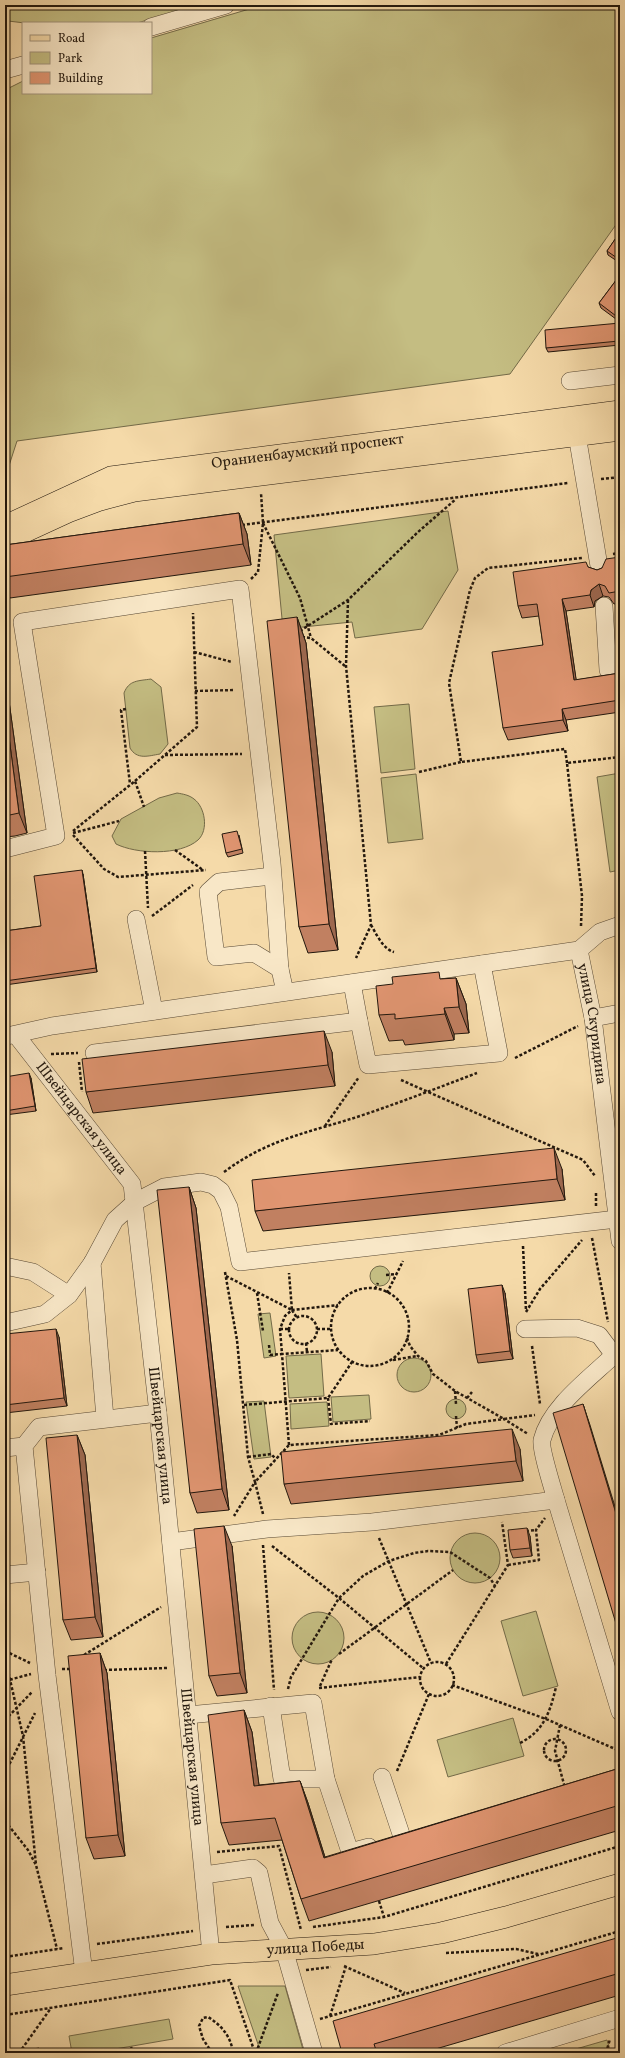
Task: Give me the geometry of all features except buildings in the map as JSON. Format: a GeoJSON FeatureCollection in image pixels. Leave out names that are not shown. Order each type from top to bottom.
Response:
{"type":"FeatureCollection","features":[{"type":"Feature","properties":{"kind":"main road","name":"Ораниенбаумский проспект"},"geometry":{"type":"LineString","coordinates":[[5,526],[111,477],[620,411]]}},
{"type":"Feature","properties":{"kind":"main road","name":"Ораниенбаумский проспект"},"geometry":{"type":"LineString","coordinates":[[5,541],[81,507],[100,500],[134,491],[620,430]]}},
{"type":"Feature","properties":{"kind":"main road","name":"улица Победы"},"geometry":{"type":"LineString","coordinates":[[5,1986],[211,1954],[374,1944],[441,1933],[506,1917],[620,1884]]}},
{"type":"Feature","properties":{"kind":"street"},"geometry":{"type":"LineString","coordinates":[[152,27],[226,5]]}},
{"type":"Feature","properties":{"kind":"street"},"geometry":{"type":"LineString","coordinates":[[5,70],[22,65]]}},
{"type":"Feature","properties":{"kind":"street"},"geometry":{"type":"LineString","coordinates":[[570,380],[620,375]]}},
{"type":"Feature","properties":{"kind":"street"},"geometry":{"type":"LineString","coordinates":[[577,435],[599,564]]}},
{"type":"Feature","properties":{"kind":"street"},"geometry":{"type":"LineString","coordinates":[[5,849],[56,836],[22,622],[240,589],[272,876],[280,969],[285,992]]}},
{"type":"Feature","properties":{"kind":"street"},"geometry":{"type":"LineString","coordinates":[[604,606],[608,670]]}},
{"type":"Feature","properties":{"kind":"street"},"geometry":{"type":"LineString","coordinates":[[272,876],[219,882],[208,892],[204,921],[216,957],[254,953],[280,969]]}},
{"type":"Feature","properties":{"kind":"street"},"geometry":{"type":"LineString","coordinates":[[136,919],[154,1011]]}},
{"type":"Feature","properties":{"kind":"street"},"geometry":{"type":"LineString","coordinates":[[10,1036],[52,1026],[580,950],[600,932],[620,925]]}},
{"type":"Feature","properties":{"kind":"street","name":"улица Скуридина"},"geometry":{"type":"LineString","coordinates":[[580,950],[593,1018],[620,1241]]}},
{"type":"Feature","properties":{"kind":"street"},"geometry":{"type":"LineString","coordinates":[[352,982],[368,1065],[499,1053],[482,964]]}},
{"type":"Feature","properties":{"kind":"street"},"geometry":{"type":"LineString","coordinates":[[593,1018],[620,1013]]}},
{"type":"Feature","properties":{"kind":"street"},"geometry":{"type":"LineString","coordinates":[[86,1053],[359,1021]]}},
{"type":"Feature","properties":{"kind":"street","name":"Швейцарская улица"},"geometry":{"type":"LineString","coordinates":[[10,1036],[132,1184],[136,1202],[211,1954]]}},
{"type":"Feature","properties":{"kind":"street"},"geometry":{"type":"LineString","coordinates":[[5,1323],[45,1314],[70,1295],[92,1263],[115,1220],[136,1202],[164,1187],[201,1182],[213,1184],[221,1190],[229,1207],[240,1262],[287,1255],[593,1225],[617,1219]]}},
{"type":"Feature","properties":{"kind":"street"},"geometry":{"type":"LineString","coordinates":[[92,1263],[106,1418]]}},
{"type":"Feature","properties":{"kind":"street"},"geometry":{"type":"LineString","coordinates":[[5,1266],[33,1272],[70,1295]]}},
{"type":"Feature","properties":{"kind":"street"},"geometry":{"type":"LineString","coordinates":[[525,1329],[577,1328],[599,1336],[617,1354],[573,1394],[554,1415],[542,1442],[556,1500],[620,1712]]}},
{"type":"Feature","properties":{"kind":"street"},"geometry":{"type":"LineString","coordinates":[[84,1973],[52,1671],[37,1572],[24,1446],[39,1427],[158,1413]]}},
{"type":"Feature","properties":{"kind":"street"},"geometry":{"type":"LineString","coordinates":[[5,1448],[24,1446]]}},
{"type":"Feature","properties":{"kind":"street"},"geometry":{"type":"LineString","coordinates":[[171,1542],[222,1536],[265,1534],[556,1500]]}},
{"type":"Feature","properties":{"kind":"street"},"geometry":{"type":"LineString","coordinates":[[5,1575],[37,1572]]}},
{"type":"Feature","properties":{"kind":"street"},"geometry":{"type":"LineString","coordinates":[[188,1715],[271,1706],[313,1696],[326,1779],[350,1852],[398,1838],[388,1793],[382,1776]]}},
{"type":"Feature","properties":{"kind":"street"},"geometry":{"type":"LineString","coordinates":[[271,1706],[282,1779],[326,1779]]}},
{"type":"Feature","properties":{"kind":"street"},"geometry":{"type":"LineString","coordinates":[[204,1875],[253,1868],[260,1872],[270,1923],[284,1949],[314,2053]]}},
{"type":"Feature","properties":{"kind":"street"},"geometry":{"type":"LineString","coordinates":[[505,2053],[620,2018]]}},
{"type":"Feature","properties":{"kind":"path"},"geometry":{"type":"LineString","coordinates":[[240,526],[457,499],[620,476]]}},
{"type":"Feature","properties":{"kind":"path"},"geometry":{"type":"LineString","coordinates":[[297,633],[348,600],[418,532],[457,499]]}},
{"type":"Feature","properties":{"kind":"path"},"geometry":{"type":"LineString","coordinates":[[240,589],[258,572],[263,523],[262,501]]}},
{"type":"Feature","properties":{"kind":"path"},"geometry":{"type":"LineString","coordinates":[[263,523],[300,598],[311,638]]}},
{"type":"Feature","properties":{"kind":"path"},"geometry":{"type":"LineString","coordinates":[[461,762],[449,683],[470,590],[475,578],[488,568],[599,564],[620,553]]}},
{"type":"Feature","properties":{"kind":"path"},"geometry":{"type":"LineString","coordinates":[[348,600],[346,666],[372,925],[379,939],[390,951],[394,952]]}},
{"type":"Feature","properties":{"kind":"path"},"geometry":{"type":"LineString","coordinates":[[72,833],[165,756],[197,727],[193,609]]}},
{"type":"Feature","properties":{"kind":"path"},"geometry":{"type":"LineString","coordinates":[[298,637],[311,638],[346,666]]}},
{"type":"Feature","properties":{"kind":"path"},"geometry":{"type":"LineString","coordinates":[[194,652],[237,663]]}},
{"type":"Feature","properties":{"kind":"path"},"geometry":{"type":"LineString","coordinates":[[195,691],[252,689]]}},
{"type":"Feature","properties":{"kind":"path"},"geometry":{"type":"LineString","coordinates":[[126,710],[121,710],[130,784]]}},
{"type":"Feature","properties":{"kind":"path"},"geometry":{"type":"LineString","coordinates":[[419,772],[461,762],[565,749],[582,903],[580,950]]}},
{"type":"Feature","properties":{"kind":"path"},"geometry":{"type":"LineString","coordinates":[[165,756],[258,753]]}},
{"type":"Feature","properties":{"kind":"path"},"geometry":{"type":"LineString","coordinates":[[567,763],[620,757]]}},
{"type":"Feature","properties":{"kind":"path"},"geometry":{"type":"LineString","coordinates":[[135,781],[144,807]]}},
{"type":"Feature","properties":{"kind":"path"},"geometry":{"type":"LineString","coordinates":[[72,833],[119,821]]}},
{"type":"Feature","properties":{"kind":"path"},"geometry":{"type":"LineString","coordinates":[[72,833],[104,869],[111,874],[124,878],[209,870]]}},
{"type":"Feature","properties":{"kind":"path"},"geometry":{"type":"LineString","coordinates":[[175,850],[204,870]]}},
{"type":"Feature","properties":{"kind":"path"},"geometry":{"type":"LineString","coordinates":[[145,852],[148,918],[196,883]]}},
{"type":"Feature","properties":{"kind":"path"},"geometry":{"type":"LineString","coordinates":[[356,958],[372,925]]}},
{"type":"Feature","properties":{"kind":"path"},"geometry":{"type":"LineString","coordinates":[[508,1061],[593,1018]]}},
{"type":"Feature","properties":{"kind":"path"},"geometry":{"type":"LineString","coordinates":[[77,1046],[86,1053]]}},
{"type":"Feature","properties":{"kind":"path"},"geometry":{"type":"LineString","coordinates":[[45,1054],[86,1053]]}},
{"type":"Feature","properties":{"kind":"path"},"geometry":{"type":"LineString","coordinates":[[83,1098],[86,1053]]}},
{"type":"Feature","properties":{"kind":"path"},"geometry":{"type":"LineString","coordinates":[[325,1126],[368,1065]]}},
{"type":"Feature","properties":{"kind":"path"},"geometry":{"type":"LineString","coordinates":[[213,1184],[241,1160],[272,1143],[365,1115],[479,1072]]}},
{"type":"Feature","properties":{"kind":"path"},"geometry":{"type":"LineString","coordinates":[[395,1077],[583,1160],[595,1177]]}},
{"type":"Feature","properties":{"kind":"path"},"geometry":{"type":"LineString","coordinates":[[596,1192],[593,1225],[609,1327]]}},
{"type":"Feature","properties":{"kind":"path"},"geometry":{"type":"LineString","coordinates":[[526,1312],[540,1289],[586,1236]]}},
{"type":"Feature","properties":{"kind":"path"},"geometry":{"type":"LineString","coordinates":[[387,1293],[412,1242]]}},
{"type":"Feature","properties":{"kind":"path"},"geometry":{"type":"LineString","coordinates":[[287,1255],[292,1310],[297,1318]]}},
{"type":"Feature","properties":{"kind":"path"},"geometry":{"type":"LineString","coordinates":[[225,1268],[237,1340],[248,1457],[255,1482],[265,1534],[274,1692],[281,1692]]}},
{"type":"Feature","properties":{"kind":"path"},"geometry":{"type":"LineString","coordinates":[[386,1275],[396,1274]]}},
{"type":"Feature","properties":{"kind":"path"},"geometry":{"type":"LineString","coordinates":[[226,1276],[292,1310],[338,1305]]}},
{"type":"Feature","properties":{"kind":"path"},"geometry":{"type":"LineString","coordinates":[[375,1289],[378,1283]]}},
{"type":"Feature","properties":{"kind":"path"},"geometry":{"type":"LineString","coordinates":[[391,1360],[403,1348],[409,1328],[406,1314],[399,1301],[387,1293],[375,1289],[366,1289],[352,1293],[338,1305],[333,1314],[331,1329],[332,1336],[338,1350],[352,1362],[373,1366],[391,1360],[418,1356]]}},
{"type":"Feature","properties":{"kind":"path"},"geometry":{"type":"LineString","coordinates":[[257,1293],[263,1332]]}},
{"type":"Feature","properties":{"kind":"path"},"geometry":{"type":"LineString","coordinates":[[290,1445],[285,1401],[280,1329],[285,1316],[292,1310]]}},
{"type":"Feature","properties":{"kind":"path"},"geometry":{"type":"LineString","coordinates":[[305,1316],[314,1321],[317,1329],[312,1340],[306,1343],[298,1343],[290,1336],[289,1328],[292,1322],[297,1318],[305,1316]]}},
{"type":"Feature","properties":{"kind":"path"},"geometry":{"type":"LineString","coordinates":[[280,1329],[289,1328]]}},
{"type":"Feature","properties":{"kind":"path"},"geometry":{"type":"LineString","coordinates":[[317,1329],[331,1329]]}},
{"type":"Feature","properties":{"kind":"path"},"geometry":{"type":"LineString","coordinates":[[407,1338],[410,1346],[418,1356],[426,1361],[433,1374],[455,1391],[542,1442]]}},
{"type":"Feature","properties":{"kind":"path"},"geometry":{"type":"LineString","coordinates":[[306,1343],[307,1352]]}},
{"type":"Feature","properties":{"kind":"path"},"geometry":{"type":"LineString","coordinates":[[269,1345],[270,1355],[338,1350]]}},
{"type":"Feature","properties":{"kind":"path"},"geometry":{"type":"LineString","coordinates":[[352,1362],[328,1398],[331,1424],[370,1421]]}},
{"type":"Feature","properties":{"kind":"path"},"geometry":{"type":"LineString","coordinates":[[455,1391],[456,1404]]}},
{"type":"Feature","properties":{"kind":"path"},"geometry":{"type":"LineString","coordinates":[[467,1398],[472,1392]]}},
{"type":"Feature","properties":{"kind":"path"},"geometry":{"type":"LineString","coordinates":[[244,1406],[328,1398]]}},
{"type":"Feature","properties":{"kind":"path"},"geometry":{"type":"LineString","coordinates":[[222,1536],[255,1482],[290,1445],[438,1435],[466,1424],[542,1415],[551,1422]]}},
{"type":"Feature","properties":{"kind":"path"},"geometry":{"type":"LineString","coordinates":[[456,1416],[457,1428]]}},
{"type":"Feature","properties":{"kind":"path"},"geometry":{"type":"LineString","coordinates":[[248,1457],[271,1454],[276,1459]]}},
{"type":"Feature","properties":{"kind":"path"},"geometry":{"type":"LineString","coordinates":[[446,1664],[508,1565],[501,1507]]}},
{"type":"Feature","properties":{"kind":"path"},"geometry":{"type":"LineString","coordinates":[[508,1565],[540,1560],[536,1530],[547,1514]]}},
{"type":"Feature","properties":{"kind":"path"},"geometry":{"type":"LineString","coordinates":[[372,1522],[407,1603],[430,1663]]}},
{"type":"Feature","properties":{"kind":"path"},"geometry":{"type":"LineString","coordinates":[[523,1532],[536,1530]]}},
{"type":"Feature","properties":{"kind":"path"},"geometry":{"type":"LineString","coordinates":[[265,1534],[423,1668]]}},
{"type":"Feature","properties":{"kind":"path"},"geometry":{"type":"LineString","coordinates":[[504,1534],[510,1534]]}},
{"type":"Feature","properties":{"kind":"path"},"geometry":{"type":"LineString","coordinates":[[294,1690],[288,1691],[291,1677],[339,1598],[363,1576],[389,1561],[402,1556],[421,1552],[450,1552],[490,1578],[495,1586]]}},
{"type":"Feature","properties":{"kind":"path"},"geometry":{"type":"LineString","coordinates":[[339,1654],[373,1626],[453,1570]]}},
{"type":"Feature","properties":{"kind":"path"},"geometry":{"type":"LineString","coordinates":[[83,1656],[148,1613],[176,1599]]}},
{"type":"Feature","properties":{"kind":"path"},"geometry":{"type":"LineString","coordinates":[[5,1651],[52,1671]]}},
{"type":"Feature","properties":{"kind":"path"},"geometry":{"type":"LineString","coordinates":[[5,1658],[18,1708],[23,1736],[36,1865],[57,1949]]}},
{"type":"Feature","properties":{"kind":"path"},"geometry":{"type":"LineString","coordinates":[[313,1696],[320,1687],[332,1659]]}},
{"type":"Feature","properties":{"kind":"path"},"geometry":{"type":"LineString","coordinates":[[438,1662],[446,1664],[453,1673],[452,1685],[443,1694],[429,1694],[420,1684],[420,1677],[423,1668],[430,1663],[438,1662]]}},
{"type":"Feature","properties":{"kind":"path"},"geometry":{"type":"LineString","coordinates":[[5,1720],[52,1671],[70,1664]]}},
{"type":"Feature","properties":{"kind":"path"},"geometry":{"type":"LineString","coordinates":[[99,1670],[183,1667]]}},
{"type":"Feature","properties":{"kind":"path"},"geometry":{"type":"LineString","coordinates":[[5,1681],[52,1671],[77,1669]]}},
{"type":"Feature","properties":{"kind":"path"},"geometry":{"type":"LineString","coordinates":[[313,1696],[320,1687],[420,1677]]}},
{"type":"Feature","properties":{"kind":"path"},"geometry":{"type":"LineString","coordinates":[[452,1685],[546,1719],[620,1751]]}},
{"type":"Feature","properties":{"kind":"path"},"geometry":{"type":"LineString","coordinates":[[520,1743],[536,1734],[546,1719],[556,1687]]}},
{"type":"Feature","properties":{"kind":"path"},"geometry":{"type":"LineString","coordinates":[[388,1793],[429,1694]]}},
{"type":"Feature","properties":{"kind":"path"},"geometry":{"type":"LineString","coordinates":[[5,1773],[37,1709]]}},
{"type":"Feature","properties":{"kind":"path"},"geometry":{"type":"LineString","coordinates":[[560,1725],[555,1750],[565,1788]]}},
{"type":"Feature","properties":{"kind":"path"},"geometry":{"type":"LineString","coordinates":[[557,1740],[565,1745],[565,1756],[558,1761],[552,1761],[547,1758],[544,1749],[549,1742],[557,1740]]}},
{"type":"Feature","properties":{"kind":"path"},"geometry":{"type":"LineString","coordinates":[[5,1821],[28,1850],[36,1865]]}},
{"type":"Feature","properties":{"kind":"path"},"geometry":{"type":"LineString","coordinates":[[214,1845],[215,1853],[279,1846],[301,1929]]}},
{"type":"Feature","properties":{"kind":"path"},"geometry":{"type":"LineString","coordinates":[[379,1901],[384,1917],[620,1846]]}},
{"type":"Feature","properties":{"kind":"path"},"geometry":{"type":"LineString","coordinates":[[316,2020],[539,1954],[620,1932]]}},
{"type":"Feature","properties":{"kind":"path"},"geometry":{"type":"LineString","coordinates":[[440,1953],[516,1949],[539,1954]]}},
{"type":"Feature","properties":{"kind":"path"},"geometry":{"type":"LineString","coordinates":[[306,1970],[352,1965]]}},
{"type":"Feature","properties":{"kind":"path"},"geometry":{"type":"LineString","coordinates":[[345,1966],[406,1994]]}},
{"type":"Feature","properties":{"kind":"path"},"geometry":{"type":"LineString","coordinates":[[330,2016],[345,1966]]}},
{"type":"Feature","properties":{"kind":"path"},"geometry":{"type":"LineString","coordinates":[[5,2015],[230,1980],[255,2053]]}},
{"type":"Feature","properties":{"kind":"path"},"geometry":{"type":"LineString","coordinates":[[255,2053],[279,1992]]}},
{"type":"Feature","properties":{"kind":"path"},"geometry":{"type":"LineString","coordinates":[[18,2053],[51,2008]]}},
{"type":"Feature","properties":{"kind":"path"},"geometry":{"type":"LineString","coordinates":[[212,2053],[203,2039],[199,2026],[203,2018],[208,2017],[222,2028],[227,2035],[233,2053]]}},
{"type":"Feature","properties":{"kind":"path"},"geometry":{"type":"LineString","coordinates":[[131,2046],[133,2053]]}},
{"type":"Feature","properties":{"kind":"path"},"geometry":{"type":"LineString","coordinates":[[614,2053],[620,2050]]}},
{"type":"Feature","properties":{"kind":"green space"},"geometry":{"type":"Polygon","coordinates":[[[5,5],[200,5],[140,22],[22,23],[8,21],[7,61],[5,61],[5,5]]]}},
{"type":"Feature","properties":{"kind":"green space"},"geometry":{"type":"Polygon","coordinates":[[[263,5],[620,5],[620,219],[510,374],[17,441],[5,478],[5,90],[22,82],[22,94],[152,94],[152,38],[263,5]]]}},
{"type":"Feature","properties":{"kind":"green space"},"geometry":{"type":"Polygon","coordinates":[[[448,511],[458,570],[422,629],[355,638],[352,622],[283,629],[274,535],[448,511]]]}},
{"type":"Feature","properties":{"kind":"green space"},"geometry":{"type":"Polygon","coordinates":[[[151,679],[161,687],[168,744],[160,754],[139,756],[130,748],[124,693],[131,683],[151,679]]]}},
{"type":"Feature","properties":{"kind":"green space"},"geometry":{"type":"Polygon","coordinates":[[[409,704],[415,769],[381,773],[374,707],[409,704]]]}},
{"type":"Feature","properties":{"kind":"green space"},"geometry":{"type":"Polygon","coordinates":[[[620,773],[620,870],[610,872],[597,777],[620,773]]]}},
{"type":"Feature","properties":{"kind":"green space"},"geometry":{"type":"Polygon","coordinates":[[[416,774],[423,839],[388,843],[381,778],[416,774]]]}},
{"type":"Feature","properties":{"kind":"green space"},"geometry":{"type":"Polygon","coordinates":[[[177,793],[192,798],[201,807],[204,819],[204,830],[198,840],[180,849],[158,852],[135,850],[116,844],[112,836],[121,819],[159,798],[177,793]]]}},
{"type":"Feature","properties":{"kind":"green space"},"geometry":{"type":"Polygon","coordinates":[[[380,1266],[387,1269],[390,1276],[387,1283],[380,1286],[373,1283],[370,1276],[373,1269],[380,1266]]]}},
{"type":"Feature","properties":{"kind":"green space"},"geometry":{"type":"Polygon","coordinates":[[[270,1313],[276,1356],[264,1358],[258,1314],[270,1313]]]}},
{"type":"Feature","properties":{"kind":"green space"},"geometry":{"type":"Polygon","coordinates":[[[321,1354],[324,1396],[289,1398],[286,1356],[321,1354]]]}},
{"type":"Feature","properties":{"kind":"green space"},"geometry":{"type":"Polygon","coordinates":[[[414,1358],[426,1363],[431,1375],[426,1387],[414,1392],[402,1387],[397,1375],[402,1363],[414,1358]]]}},
{"type":"Feature","properties":{"kind":"green space"},"geometry":{"type":"Polygon","coordinates":[[[369,1395],[371,1419],[333,1422],[331,1397],[369,1395]]]}},
{"type":"Feature","properties":{"kind":"green space"},"geometry":{"type":"Polygon","coordinates":[[[456,1399],[463,1402],[466,1409],[463,1416],[456,1419],[449,1416],[446,1409],[449,1402],[456,1399]]]}},
{"type":"Feature","properties":{"kind":"green space"},"geometry":{"type":"Polygon","coordinates":[[[264,1401],[271,1457],[254,1459],[246,1402],[264,1401]]]}},
{"type":"Feature","properties":{"kind":"green space"},"geometry":{"type":"Polygon","coordinates":[[[327,1402],[329,1426],[291,1429],[290,1404],[327,1402]]]}},
{"type":"Feature","properties":{"kind":"green space"},"geometry":{"type":"Polygon","coordinates":[[[475,1533],[485,1535],[493,1540],[498,1548],[500,1558],[498,1568],[493,1576],[485,1581],[475,1583],[465,1581],[457,1576],[452,1568],[450,1558],[452,1548],[457,1540],[465,1535],[475,1533]]]}},
{"type":"Feature","properties":{"kind":"green space"},"geometry":{"type":"Polygon","coordinates":[[[536,1611],[558,1686],[523,1696],[501,1621],[536,1611]]]}},
{"type":"Feature","properties":{"kind":"green space"},"geometry":{"type":"Polygon","coordinates":[[[318,1612],[328,1614],[336,1620],[342,1628],[344,1638],[342,1648],[336,1656],[328,1662],[318,1664],[308,1662],[300,1656],[294,1648],[292,1638],[294,1628],[300,1620],[308,1614],[318,1612]]]}},
{"type":"Feature","properties":{"kind":"green space"},"geometry":{"type":"Polygon","coordinates":[[[513,1718],[524,1756],[448,1777],[437,1740],[513,1718]]]}},
{"type":"Feature","properties":{"kind":"green space"},"geometry":{"type":"Polygon","coordinates":[[[238,1986],[285,1986],[304,2053],[261,2053],[238,1986]]]}},
{"type":"Feature","properties":{"kind":"green space"},"geometry":{"type":"Polygon","coordinates":[[[169,2019],[173,2039],[92,2053],[72,2053],[69,2036],[169,2019]]]}},
{"type":"Feature","properties":{"kind":"green space"},"geometry":{"type":"Polygon","coordinates":[[[607,2040],[611,2053],[562,2053],[607,2040]]]}}]}
